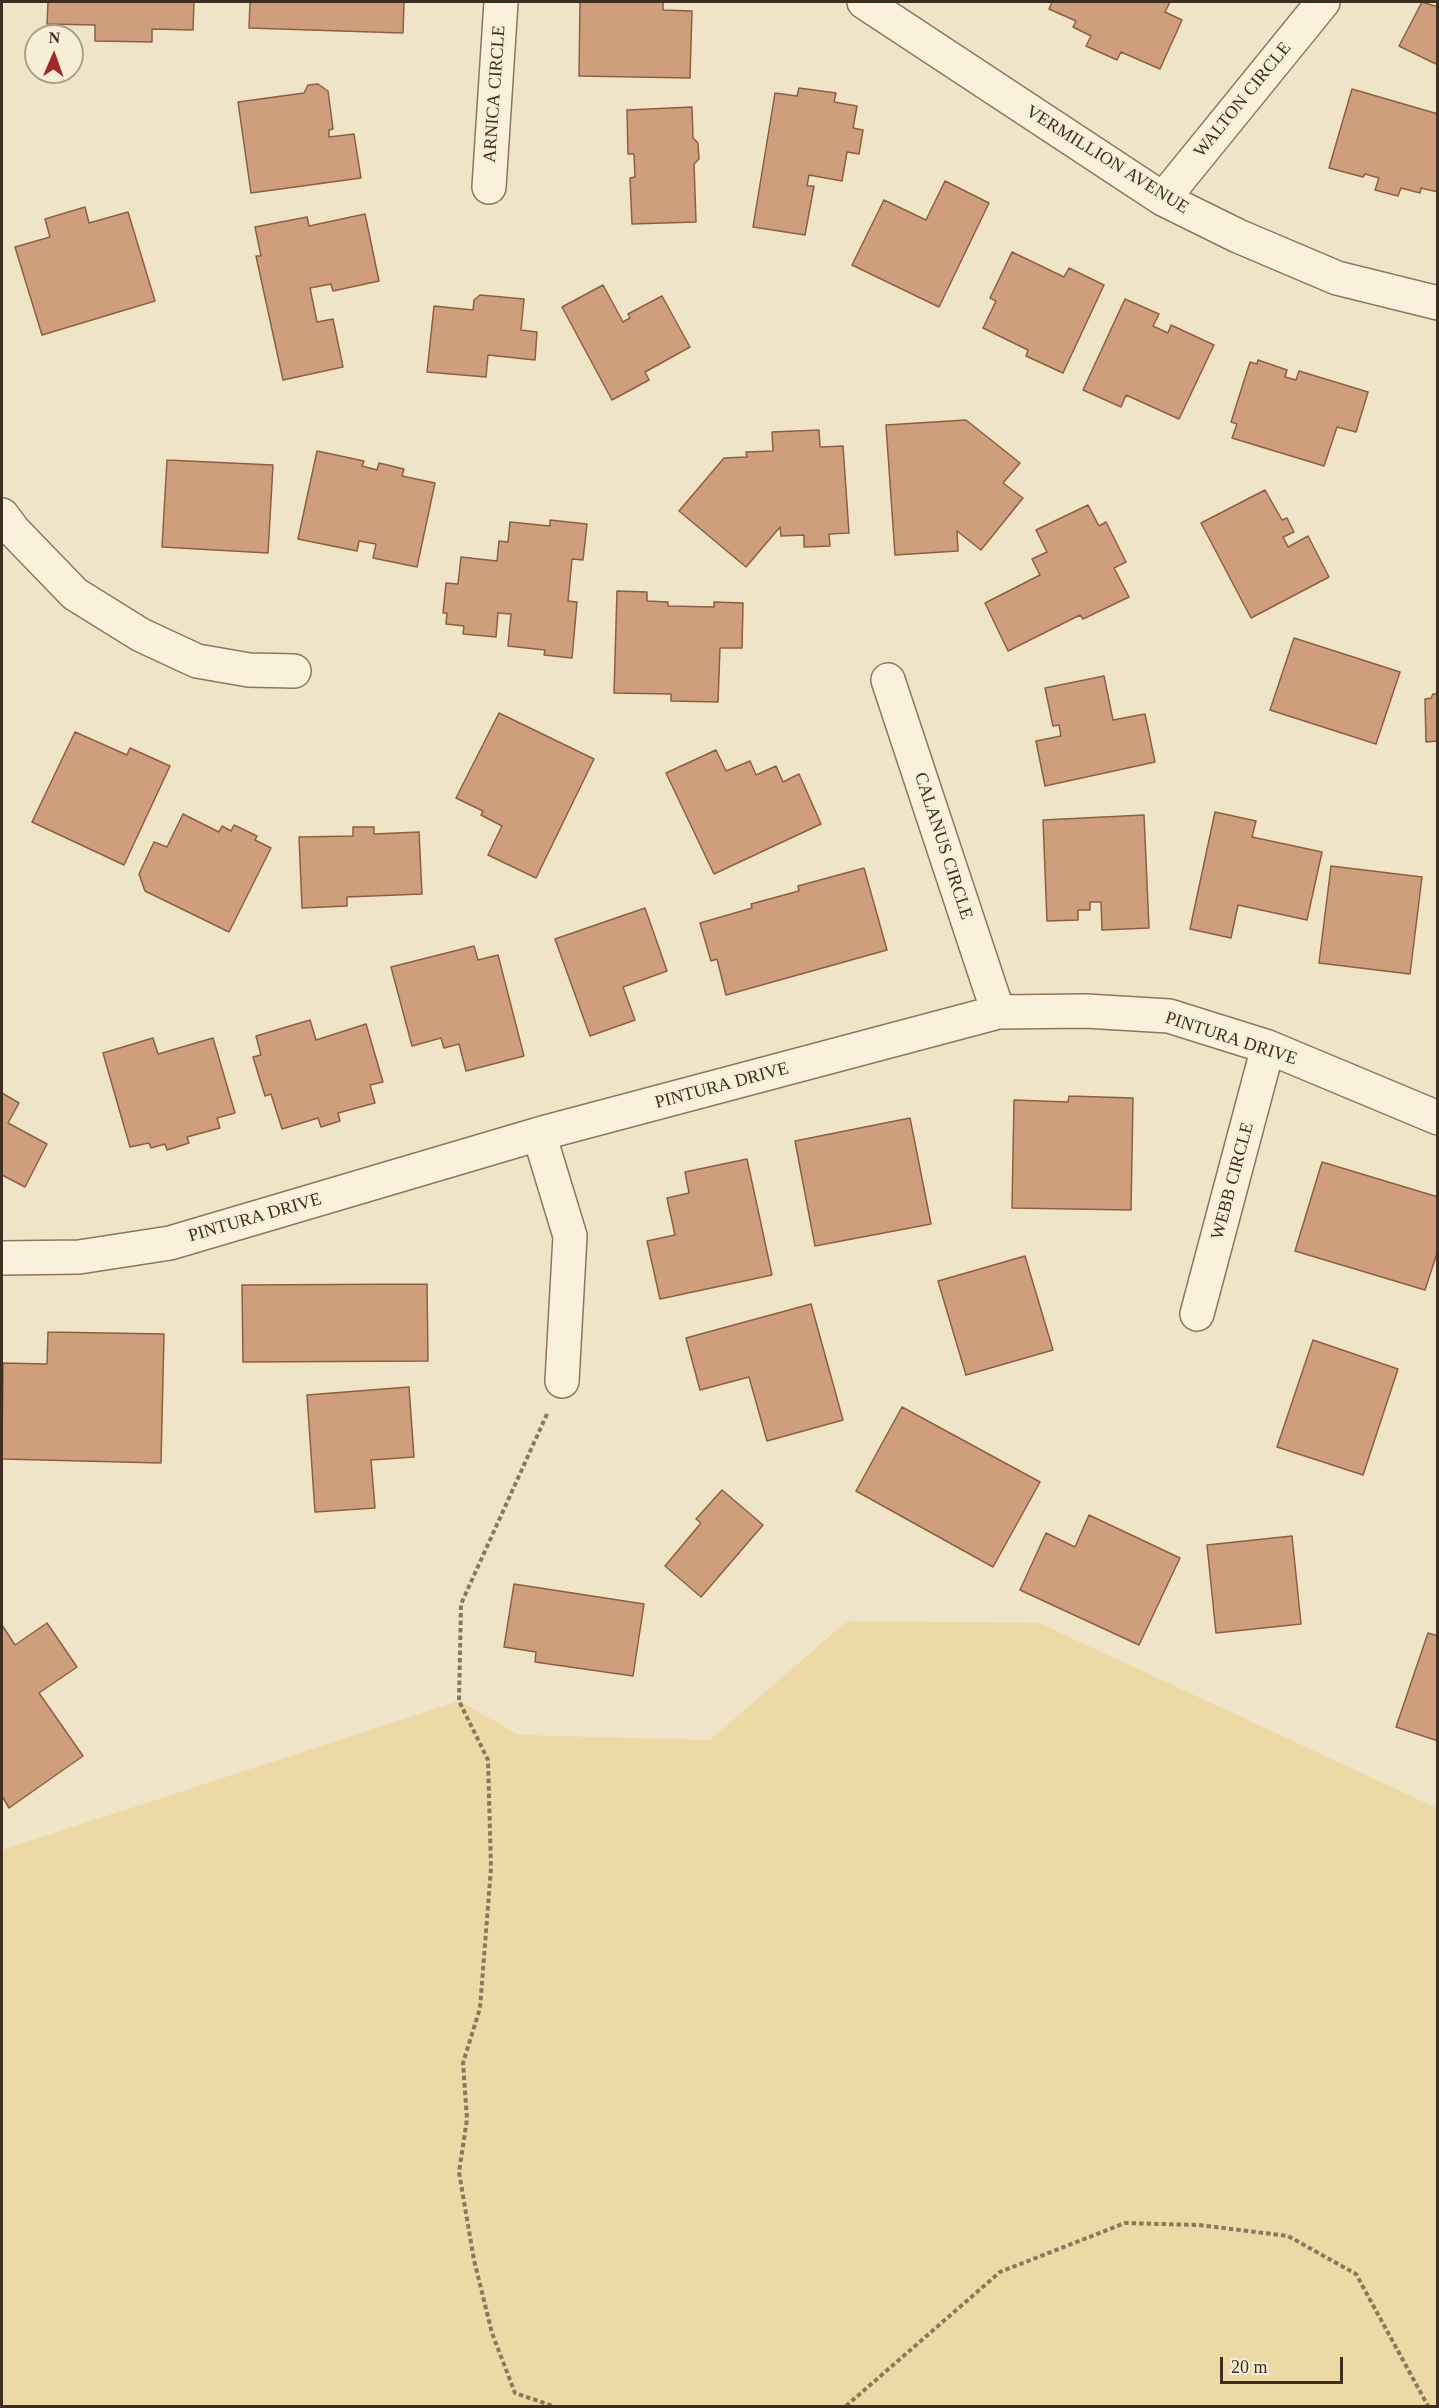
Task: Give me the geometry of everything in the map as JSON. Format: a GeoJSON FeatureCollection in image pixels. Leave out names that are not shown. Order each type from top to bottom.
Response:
{"type":"FeatureCollection","features":[{"type":"Feature","properties":{"kind":"street","name":"ARNICA CIRCLE"},"geometry":{"type":"LineString","coordinates":[[489,187],[501,2]]}},
{"type":"Feature","properties":{"kind":"street","name":"VERMILLION AVENUE"},"geometry":{"type":"LineString","coordinates":[[864,2],[1163,199],[1238,236],[1337,279],[1437,303]]}},
{"type":"Feature","properties":{"kind":"street","name":"WALTON CIRCLE"},"geometry":{"type":"LineString","coordinates":[[1163,199],[1323,2]]}},
{"type":"Feature","properties":{"kind":"street"},"geometry":{"type":"LineString","coordinates":[[2,514],[14,531],[75,594],[141,635],[197,661],[249,670],[294,671]]}},
{"type":"Feature","properties":{"kind":"street","name":"CALANUS CIRCLE"},"geometry":{"type":"LineString","coordinates":[[888,680],[998,1012]]}},
{"type":"Feature","properties":{"kind":"street","name":"PINTURA DRIVE"},"geometry":{"type":"LineString","coordinates":[[2,1258],[78,1257],[170,1243],[539,1134],[998,1012],[1086,1011],[1169,1016],[1268,1047],[1437,1118]]}},
{"type":"Feature","properties":{"kind":"street","name":"WEBB CIRCLE"},"geometry":{"type":"LineString","coordinates":[[1197,1314],[1268,1047]]}},
{"type":"Feature","properties":{"kind":"street"},"geometry":{"type":"LineString","coordinates":[[539,1134],[570,1236],[562,1381]]}},
{"type":"Feature","properties":{"kind":"path"},"geometry":{"type":"LineString","coordinates":[[553,2406],[515,2393],[492,2333],[474,2260],[459,2172],[467,2119],[463,2063],[480,2008],[491,1868],[488,1760],[459,1701],[462,1604],[562,1381]]}},
{"type":"Feature","properties":{"kind":"path"},"geometry":{"type":"LineString","coordinates":[[846,2406],[1000,2272],[1125,2223],[1199,2226],[1288,2236],[1356,2274],[1428,2406]]}},
{"type":"Feature","properties":{"kind":"sand"},"geometry":{"type":"Polygon","coordinates":[[[847,1621],[1039,1623],[1437,1808],[1437,2406],[2,2406],[2,1850],[459,1701],[519,1735],[710,1740],[847,1621]]]}},
{"type":"Feature","properties":{"kind":"building"},"geometry":{"type":"Polygon","coordinates":[[[48,2],[194,2],[193,30],[152,29],[152,42],[95,41],[95,25],[47,24],[48,2]]]}},
{"type":"Feature","properties":{"kind":"building"},"geometry":{"type":"Polygon","coordinates":[[[250,2],[404,2],[403,33],[249,28],[250,2]]]}},
{"type":"Feature","properties":{"kind":"building"},"geometry":{"type":"Polygon","coordinates":[[[580,2],[663,2],[663,10],[692,11],[690,78],[579,76],[580,2]]]}},
{"type":"Feature","properties":{"kind":"building"},"geometry":{"type":"Polygon","coordinates":[[[1052,2],[1170,2],[1165,12],[1182,20],[1160,69],[1121,52],[1117,60],[1086,46],[1091,36],[1073,27],[1076,21],[1049,9],[1052,2]]]}},
{"type":"Feature","properties":{"kind":"building"},"geometry":{"type":"Polygon","coordinates":[[[1422,2],[1438,7],[1438,65],[1399,46],[1422,2]]]}},
{"type":"Feature","properties":{"kind":"building"},"geometry":{"type":"Polygon","coordinates":[[[318,84],[328,91],[333,129],[329,130],[329,137],[354,134],[361,178],[251,193],[238,102],[304,93],[308,85],[318,84]]]}},
{"type":"Feature","properties":{"kind":"building"},"geometry":{"type":"Polygon","coordinates":[[[799,88],[836,93],[834,102],[857,106],[853,128],[863,130],[859,154],[847,152],[842,181],[809,175],[807,186],[814,186],[805,235],[753,227],[775,93],[797,96],[799,88]]]}},
{"type":"Feature","properties":{"kind":"building"},"geometry":{"type":"Polygon","coordinates":[[[1352,89],[1438,114],[1438,192],[1421,188],[1420,193],[1401,188],[1398,196],[1375,190],[1379,178],[1365,174],[1363,177],[1329,168],[1352,89]]]}},
{"type":"Feature","properties":{"kind":"building"},"geometry":{"type":"Polygon","coordinates":[[[692,107],[693,138],[698,143],[699,159],[694,164],[696,222],[632,224],[630,178],[635,177],[634,154],[628,154],[627,110],[692,107]]]}},
{"type":"Feature","properties":{"kind":"building"},"geometry":{"type":"Polygon","coordinates":[[[945,181],[989,203],[939,307],[852,265],[884,200],[926,220],[945,181]]]}},
{"type":"Feature","properties":{"kind":"building"},"geometry":{"type":"Polygon","coordinates":[[[85,207],[89,223],[128,212],[155,301],[42,335],[15,247],[50,237],[45,219],[85,207]]]}},
{"type":"Feature","properties":{"kind":"building"},"geometry":{"type":"Polygon","coordinates":[[[365,214],[379,281],[333,291],[331,284],[310,288],[317,322],[333,319],[343,367],[283,380],[256,256],[261,256],[255,227],[307,217],[309,226],[365,214]]]}},
{"type":"Feature","properties":{"kind":"building"},"geometry":{"type":"Polygon","coordinates":[[[1012,252],[1064,277],[1069,268],[1104,285],[1063,373],[1026,356],[1028,350],[983,328],[996,301],[990,298],[1012,252]]]}},
{"type":"Feature","properties":{"kind":"building"},"geometry":{"type":"Polygon","coordinates":[[[603,285],[623,322],[630,318],[628,314],[662,296],[690,347],[645,372],[649,380],[612,400],[562,307],[603,285]]]}},
{"type":"Feature","properties":{"kind":"building"},"geometry":{"type":"Polygon","coordinates":[[[480,295],[524,299],[521,330],[537,332],[535,360],[488,355],[486,377],[427,372],[434,306],[473,310],[474,300],[480,295]]]}},
{"type":"Feature","properties":{"kind":"building"},"geometry":{"type":"Polygon","coordinates":[[[1125,299],[1159,314],[1153,326],[1168,333],[1171,325],[1214,345],[1179,419],[1126,395],[1121,407],[1083,390],[1125,299]]]}},
{"type":"Feature","properties":{"kind":"building"},"geometry":{"type":"Polygon","coordinates":[[[1258,360],[1287,370],[1285,377],[1296,380],[1299,371],[1368,392],[1356,432],[1337,427],[1324,466],[1232,438],[1237,424],[1231,422],[1250,362],[1257,364],[1258,360]]]}},
{"type":"Feature","properties":{"kind":"building"},"geometry":{"type":"Polygon","coordinates":[[[966,420],[1020,463],[1003,483],[1023,498],[981,550],[957,531],[958,551],[895,555],[886,425],[966,420]]]}},
{"type":"Feature","properties":{"kind":"building"},"geometry":{"type":"Polygon","coordinates":[[[819,430],[820,447],[843,446],[849,533],[829,534],[830,546],[804,547],[804,535],[781,536],[780,527],[746,567],[679,511],[724,458],[747,457],[746,452],[773,451],[772,432],[819,430]]]}},
{"type":"Feature","properties":{"kind":"building"},"geometry":{"type":"Polygon","coordinates":[[[317,451],[364,461],[362,466],[377,470],[379,463],[404,469],[402,476],[435,483],[417,567],[373,558],[376,544],[359,541],[357,551],[298,539],[317,451]]]}},
{"type":"Feature","properties":{"kind":"building"},"geometry":{"type":"Polygon","coordinates":[[[167,460],[273,465],[268,553],[162,547],[167,460]]]}},
{"type":"Feature","properties":{"kind":"building"},"geometry":{"type":"Polygon","coordinates":[[[1265,490],[1282,520],[1287,518],[1294,532],[1283,537],[1288,547],[1308,536],[1329,577],[1251,618],[1201,523],[1265,490]]]}},
{"type":"Feature","properties":{"kind":"building"},"geometry":{"type":"Polygon","coordinates":[[[1088,505],[1099,526],[1106,522],[1126,562],[1114,568],[1129,597],[1083,619],[1080,615],[1008,651],[985,603],[1040,575],[1032,559],[1047,552],[1036,530],[1088,505]]]}},
{"type":"Feature","properties":{"kind":"building"},"geometry":{"type":"Polygon","coordinates":[[[550,520],[587,524],[583,560],[572,559],[568,601],[577,602],[572,658],[544,655],[545,650],[508,646],[511,614],[498,613],[496,637],[463,634],[464,626],[446,624],[447,613],[443,613],[446,583],[458,584],[461,557],[497,561],[499,541],[508,542],[510,522],[550,526],[550,520]]]}},
{"type":"Feature","properties":{"kind":"building"},"geometry":{"type":"Polygon","coordinates":[[[617,591],[647,592],[647,601],[668,602],[668,606],[714,607],[714,602],[743,603],[742,648],[720,648],[718,702],[671,701],[671,694],[614,693],[617,591]]]}},
{"type":"Feature","properties":{"kind":"building"},"geometry":{"type":"Polygon","coordinates":[[[1294,638],[1400,672],[1376,744],[1270,710],[1294,638]]]}},
{"type":"Feature","properties":{"kind":"building"},"geometry":{"type":"Polygon","coordinates":[[[1104,676],[1113,720],[1145,714],[1155,762],[1045,786],[1036,741],[1061,736],[1059,725],[1053,726],[1045,688],[1104,676]]]}},
{"type":"Feature","properties":{"kind":"building"},"geometry":{"type":"Polygon","coordinates":[[[1433,694],[1438,694],[1438,741],[1426,742],[1425,699],[1431,698],[1433,694]]]}},
{"type":"Feature","properties":{"kind":"building"},"geometry":{"type":"Polygon","coordinates":[[[499,713],[594,759],[536,878],[488,855],[502,826],[481,815],[483,811],[456,798],[499,713]]]}},
{"type":"Feature","properties":{"kind":"building"},"geometry":{"type":"Polygon","coordinates":[[[75,732],[127,755],[130,748],[170,766],[124,865],[32,822],[75,732]]]}},
{"type":"Feature","properties":{"kind":"building"},"geometry":{"type":"Polygon","coordinates":[[[716,750],[726,771],[750,761],[756,775],[776,766],[783,782],[799,774],[821,824],[714,874],[666,773],[716,750]]]}},
{"type":"Feature","properties":{"kind":"building"},"geometry":{"type":"Polygon","coordinates":[[[1215,812],[1256,821],[1252,837],[1322,852],[1307,920],[1238,905],[1231,938],[1190,929],[1215,812]]]}},
{"type":"Feature","properties":{"kind":"building"},"geometry":{"type":"Polygon","coordinates":[[[183,814],[219,832],[222,826],[231,831],[234,825],[257,836],[255,840],[271,848],[229,932],[145,891],[139,874],[154,842],[167,847],[183,814]]]}},
{"type":"Feature","properties":{"kind":"building"},"geometry":{"type":"Polygon","coordinates":[[[1144,815],[1149,928],[1102,930],[1101,902],[1090,902],[1090,910],[1078,910],[1078,920],[1047,921],[1043,820],[1144,815]]]}},
{"type":"Feature","properties":{"kind":"building"},"geometry":{"type":"Polygon","coordinates":[[[353,827],[374,827],[374,834],[419,832],[422,894],[347,897],[347,906],[302,908],[299,837],[353,836],[353,827]]]}},
{"type":"Feature","properties":{"kind":"building"},"geometry":{"type":"Polygon","coordinates":[[[1331,866],[1422,877],[1410,974],[1319,963],[1331,866]]]}},
{"type":"Feature","properties":{"kind":"building"},"geometry":{"type":"Polygon","coordinates":[[[864,868],[887,950],[726,995],[717,959],[711,961],[700,923],[752,908],[751,904],[799,891],[798,886],[864,868]]]}},
{"type":"Feature","properties":{"kind":"building"},"geometry":{"type":"Polygon","coordinates":[[[645,908],[667,971],[623,987],[635,1020],[590,1036],[555,939],[645,908]]]}},
{"type":"Feature","properties":{"kind":"building"},"geometry":{"type":"Polygon","coordinates":[[[474,946],[478,960],[498,955],[524,1056],[466,1071],[459,1044],[444,1048],[441,1038],[412,1046],[391,967],[474,946]]]}},
{"type":"Feature","properties":{"kind":"building"},"geometry":{"type":"Polygon","coordinates":[[[310,1020],[316,1040],[366,1024],[383,1082],[370,1085],[375,1103],[338,1113],[340,1121],[321,1127],[318,1118],[282,1129],[271,1094],[265,1096],[253,1057],[261,1055],[256,1036],[310,1020]]]}},
{"type":"Feature","properties":{"kind":"building"},"geometry":{"type":"Polygon","coordinates":[[[153,1038],[158,1054],[213,1038],[235,1113],[217,1118],[220,1128],[187,1137],[189,1143],[167,1150],[165,1144],[151,1148],[149,1143],[130,1147],[103,1053],[153,1038]]]}},
{"type":"Feature","properties":{"kind":"building"},"geometry":{"type":"Polygon","coordinates":[[[2,1093],[19,1103],[8,1123],[47,1144],[25,1187],[2,1175],[2,1093]]]}},
{"type":"Feature","properties":{"kind":"building"},"geometry":{"type":"Polygon","coordinates":[[[1069,1096],[1133,1098],[1131,1210],[1012,1208],[1014,1100],[1068,1102],[1069,1096]]]}},
{"type":"Feature","properties":{"kind":"building"},"geometry":{"type":"Polygon","coordinates":[[[910,1118],[931,1224],[815,1246],[795,1141],[910,1118]]]}},
{"type":"Feature","properties":{"kind":"building"},"geometry":{"type":"Polygon","coordinates":[[[747,1159],[772,1275],[660,1299],[647,1241],[675,1235],[667,1198],[689,1193],[685,1172],[747,1159]]]}},
{"type":"Feature","properties":{"kind":"building"},"geometry":{"type":"Polygon","coordinates":[[[1322,1162],[1438,1197],[1438,1250],[1425,1290],[1295,1251],[1322,1162]]]}},
{"type":"Feature","properties":{"kind":"building"},"geometry":{"type":"Polygon","coordinates":[[[1025,1256],[1053,1350],[966,1375],[938,1281],[1025,1256]]]}},
{"type":"Feature","properties":{"kind":"building"},"geometry":{"type":"Polygon","coordinates":[[[427,1284],[428,1361],[243,1362],[242,1285],[427,1284]]]}},
{"type":"Feature","properties":{"kind":"building"},"geometry":{"type":"Polygon","coordinates":[[[811,1304],[843,1420],[767,1441],[749,1377],[700,1390],[686,1338],[811,1304]]]}},
{"type":"Feature","properties":{"kind":"building"},"geometry":{"type":"Polygon","coordinates":[[[48,1332],[164,1334],[161,1463],[2,1459],[3,1363],[47,1364],[48,1332]]]}},
{"type":"Feature","properties":{"kind":"building"},"geometry":{"type":"Polygon","coordinates":[[[1313,1340],[1398,1369],[1363,1475],[1277,1447],[1313,1340]]]}},
{"type":"Feature","properties":{"kind":"building"},"geometry":{"type":"Polygon","coordinates":[[[409,1387],[414,1457],[371,1460],[375,1508],[315,1512],[307,1395],[409,1387]]]}},
{"type":"Feature","properties":{"kind":"building"},"geometry":{"type":"Polygon","coordinates":[[[902,1407],[1040,1482],[993,1567],[856,1491],[902,1407]]]}},
{"type":"Feature","properties":{"kind":"building"},"geometry":{"type":"Polygon","coordinates":[[[722,1490],[763,1525],[701,1597],[665,1566],[701,1523],[696,1519],[722,1490]]]}},
{"type":"Feature","properties":{"kind":"building"},"geometry":{"type":"Polygon","coordinates":[[[1089,1515],[1180,1558],[1139,1645],[1020,1590],[1046,1533],[1075,1547],[1089,1515]]]}},
{"type":"Feature","properties":{"kind":"building"},"geometry":{"type":"Polygon","coordinates":[[[1292,1536],[1301,1624],[1216,1633],[1207,1545],[1292,1536]]]}},
{"type":"Feature","properties":{"kind":"building"},"geometry":{"type":"Polygon","coordinates":[[[514,1584],[644,1604],[633,1676],[535,1662],[536,1652],[504,1647],[514,1584]]]}},
{"type":"Feature","properties":{"kind":"building"},"geometry":{"type":"Polygon","coordinates":[[[47,1623],[77,1667],[39,1693],[83,1756],[9,1808],[2,1796],[2,1625],[15,1645],[47,1623]]]}},
{"type":"Feature","properties":{"kind":"building"},"geometry":{"type":"Polygon","coordinates":[[[1428,1633],[1438,1636],[1438,1741],[1396,1727],[1428,1633]]]}}]}
